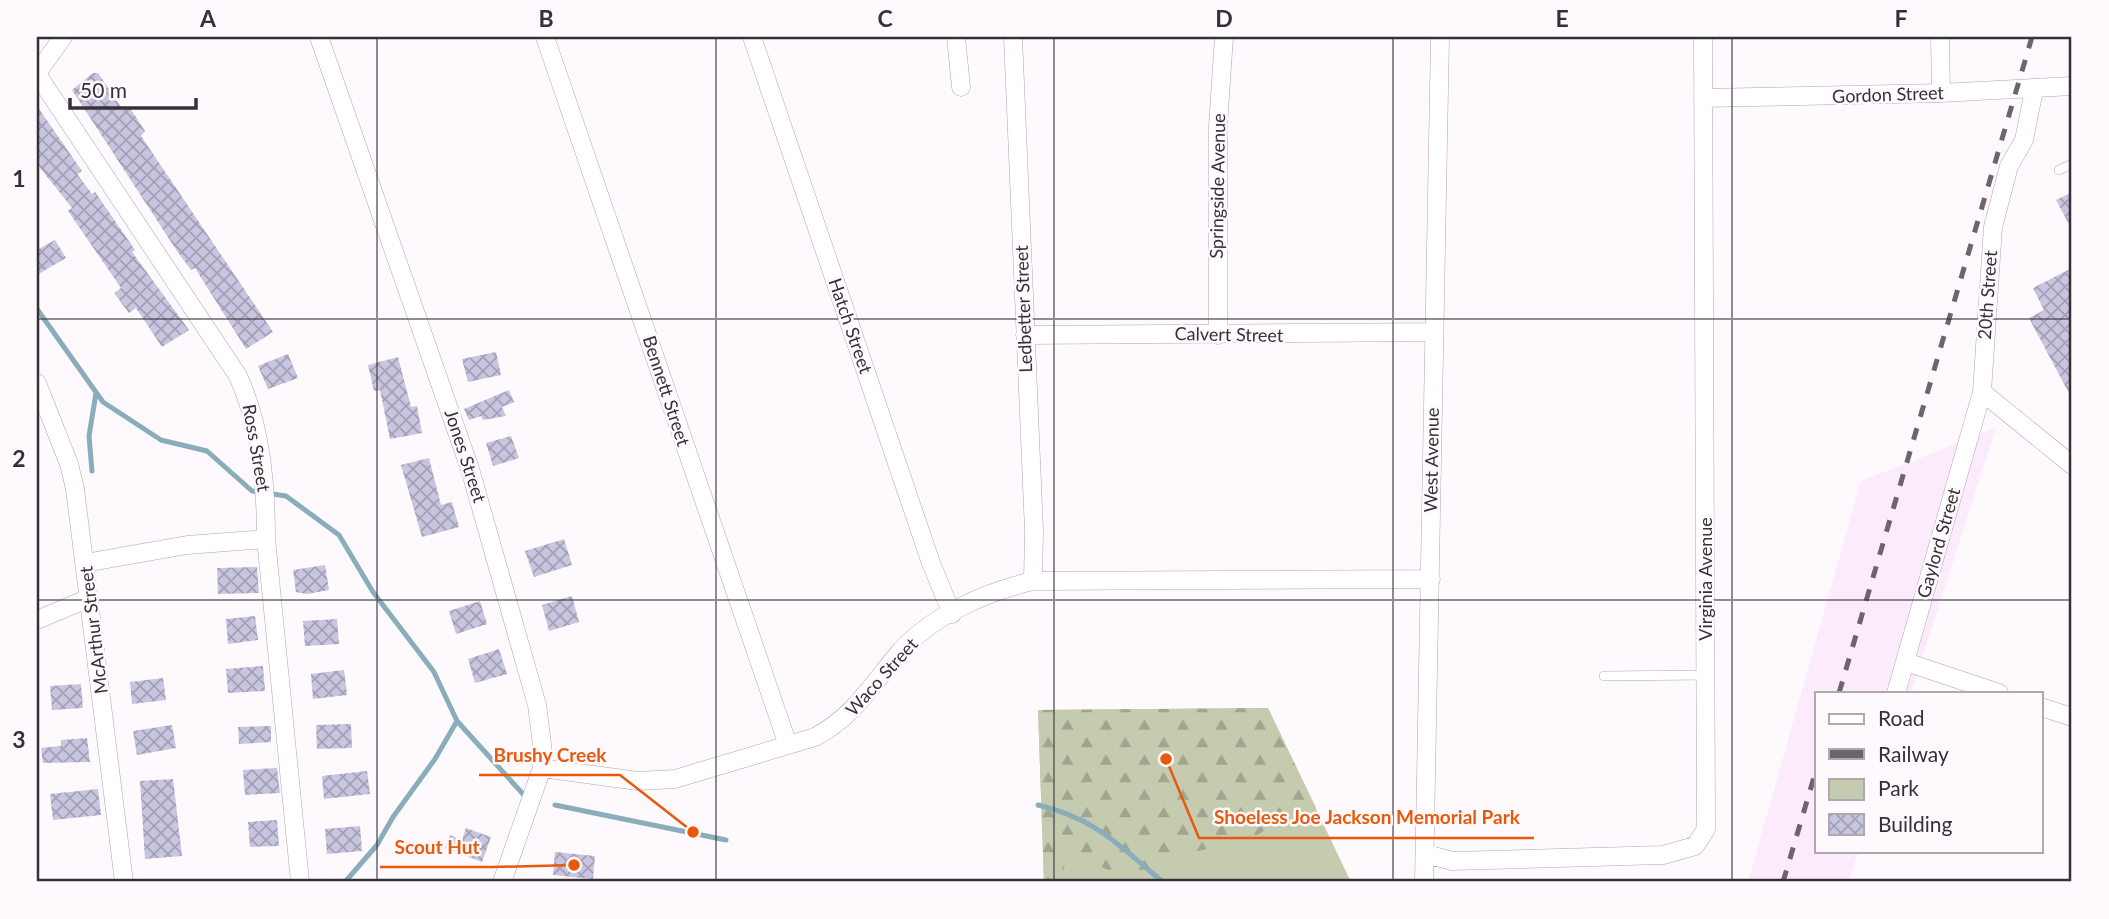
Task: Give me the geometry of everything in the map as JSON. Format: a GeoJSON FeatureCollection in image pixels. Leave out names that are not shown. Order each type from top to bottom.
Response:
{"type":"FeatureCollection","features":[{"type":"Feature","properties":{"kind":"street"},"geometry":{"type":"LineString","coordinates":[[37,74],[63,37]]}},
{"type":"Feature","properties":{"kind":"street","name":"Jones Street"},"geometry":{"type":"LineString","coordinates":[[319,37],[471,468],[537,705],[542,768],[502,882]]}},
{"type":"Feature","properties":{"kind":"street","name":"Bennett Street"},"geometry":{"type":"LineString","coordinates":[[545,37],[788,746]]}},
{"type":"Feature","properties":{"kind":"street","name":"Hatch Street"},"geometry":{"type":"LineString","coordinates":[[752,37],[931,563],[952,614]]}},
{"type":"Feature","properties":{"kind":"street"},"geometry":{"type":"LineString","coordinates":[[956,37],[961,87]]}},
{"type":"Feature","properties":{"kind":"street","name":"Ledbetter Street"},"geometry":{"type":"LineString","coordinates":[[1013,37],[1034,531],[1033,580]]}},
{"type":"Feature","properties":{"kind":"street","name":"Springside Avenue"},"geometry":{"type":"LineString","coordinates":[[1218,335],[1218,126],[1224,37]]}},
{"type":"Feature","properties":{"kind":"street","name":"West Avenue"},"geometry":{"type":"LineString","coordinates":[[1424,882],[1440,37]]}},
{"type":"Feature","properties":{"kind":"street","name":"Virginia Avenue"},"geometry":{"type":"LineString","coordinates":[[1426,853],[1452,861],[1663,855],[1695,846],[1708,821],[1703,37]]}},
{"type":"Feature","properties":{"kind":"street"},"geometry":{"type":"LineString","coordinates":[[1940,37],[1941,93]]}},
{"type":"Feature","properties":{"kind":"street","name":"Ross Street"},"geometry":{"type":"LineString","coordinates":[[37,74],[237,376],[254,418],[265,488],[266,539],[300,882]]}},
{"type":"Feature","properties":{"kind":"street","name":"Gordon Street"},"geometry":{"type":"LineString","coordinates":[[1703,98],[2035,90],[2072,86]]}},
{"type":"Feature","properties":{"kind":"street","name":"20th Street"},"geometry":{"type":"LineString","coordinates":[[1982,392],[1993,227],[2009,166],[2024,140],[2035,90]]}},
{"type":"Feature","properties":{"kind":"street","name":"Calvert Street"},"geometry":{"type":"LineString","coordinates":[[1025,335],[1434,332]]}},
{"type":"Feature","properties":{"kind":"street","name":"McArthur Street"},"geometry":{"type":"LineString","coordinates":[[37,383],[69,464],[80,515],[124,882]]}},
{"type":"Feature","properties":{"kind":"street"},"geometry":{"type":"LineString","coordinates":[[1982,392],[2072,465]]}},
{"type":"Feature","properties":{"kind":"street","name":"Gaylord Street"},"geometry":{"type":"LineString","coordinates":[[1896,692],[1982,392]]}},
{"type":"Feature","properties":{"kind":"street"},"geometry":{"type":"LineString","coordinates":[[85,563],[187,545],[266,539]]}},
{"type":"Feature","properties":{"kind":"street","name":"Waco Street"},"geometry":{"type":"LineString","coordinates":[[542,768],[638,781],[675,779],[815,737],[843,720],[899,653],[925,630],[982,596],[1033,580],[1430,579]]}},
{"type":"Feature","properties":{"kind":"street"},"geometry":{"type":"LineString","coordinates":[[37,620],[89,598]]}},
{"type":"Feature","properties":{"kind":"street"},"geometry":{"type":"LineString","coordinates":[[1906,662],[1996,692]]}},
{"type":"Feature","properties":{"kind":"street"},"geometry":{"type":"LineString","coordinates":[[2042,707],[2072,717]]}},
{"type":"Feature","properties":{"kind":"lane"},"geometry":{"type":"LineString","coordinates":[[2059,170],[2072,164]]}},
{"type":"Feature","properties":{"kind":"lane"},"geometry":{"type":"LineString","coordinates":[[1604,676],[1707,675]]}},
{"type":"Feature","properties":{"kind":"shaded area"},"geometry":{"type":"Polygon","coordinates":[[[1996,428],[1911,692],[1815,692],[1815,852],[1859,852],[1848,882],[1748,882],[1861,481],[1996,428]]]}},
{"type":"Feature","properties":{"kind":"green space"},"geometry":{"type":"Polygon","coordinates":[[[1268,708],[1351,882],[1044,882],[1038,710],[1268,708]]]}},
{"type":"Feature","properties":{"kind":"green space"},"geometry":{"type":"Polygon","coordinates":[[[1268,708],[1316,808],[1309,815],[1283,818],[1250,840],[1179,855],[1147,882],[1135,882],[1068,852],[1060,882],[1044,882],[1038,710],[1268,708]]]}},
{"type":"Feature","properties":{"kind":"building"},"geometry":{"type":"Polygon","coordinates":[[[93,73],[98,73],[123,110],[130,108],[145,131],[141,136],[273,332],[246,349],[195,268],[191,270],[177,251],[72,90],[93,73]]]}},
{"type":"Feature","properties":{"kind":"building"},"geometry":{"type":"Polygon","coordinates":[[[37,106],[82,171],[77,174],[92,194],[95,192],[135,250],[132,252],[189,330],[162,347],[136,308],[129,313],[114,293],[121,288],[68,211],[72,208],[37,164],[37,106]]]}},
{"type":"Feature","properties":{"kind":"building"},"geometry":{"type":"Polygon","coordinates":[[[2072,192],[2072,230],[2056,200],[2072,192]]]}},
{"type":"Feature","properties":{"kind":"building"},"geometry":{"type":"Polygon","coordinates":[[[55,240],[66,258],[37,275],[37,250],[55,240]]]}},
{"type":"Feature","properties":{"kind":"building"},"geometry":{"type":"Polygon","coordinates":[[[2072,268],[2072,399],[2029,318],[2044,310],[2033,288],[2072,268]]]}},
{"type":"Feature","properties":{"kind":"building"},"geometry":{"type":"Polygon","coordinates":[[[496,352],[501,375],[468,382],[462,359],[496,352]]]}},
{"type":"Feature","properties":{"kind":"building"},"geometry":{"type":"Polygon","coordinates":[[[288,354],[298,378],[268,389],[258,366],[288,354]]]}},
{"type":"Feature","properties":{"kind":"building"},"geometry":{"type":"Polygon","coordinates":[[[398,357],[411,407],[417,406],[422,433],[390,439],[380,390],[374,391],[368,365],[398,357]]]}},
{"type":"Feature","properties":{"kind":"building"},"geometry":{"type":"Polygon","coordinates":[[[509,390],[514,402],[502,407],[506,416],[483,420],[481,416],[469,420],[464,409],[509,390]]]}},
{"type":"Feature","properties":{"kind":"building"},"geometry":{"type":"Polygon","coordinates":[[[511,436],[519,458],[493,466],[486,443],[511,436]]]}},
{"type":"Feature","properties":{"kind":"building"},"geometry":{"type":"Polygon","coordinates":[[[429,458],[441,505],[452,502],[459,527],[422,537],[401,465],[429,458]]]}},
{"type":"Feature","properties":{"kind":"building"},"geometry":{"type":"Polygon","coordinates":[[[564,539],[572,565],[534,577],[525,551],[564,539]]]}},
{"type":"Feature","properties":{"kind":"building"},"geometry":{"type":"Polygon","coordinates":[[[325,565],[329,590],[307,594],[296,592],[293,570],[325,565]]]}},
{"type":"Feature","properties":{"kind":"building"},"geometry":{"type":"Polygon","coordinates":[[[257,567],[259,593],[218,594],[217,568],[257,567]]]}},
{"type":"Feature","properties":{"kind":"building"},"geometry":{"type":"Polygon","coordinates":[[[572,596],[579,622],[549,631],[542,605],[572,596]]]}},
{"type":"Feature","properties":{"kind":"building"},"geometry":{"type":"Polygon","coordinates":[[[480,601],[487,624],[456,634],[449,611],[480,601]]]}},
{"type":"Feature","properties":{"kind":"building"},"geometry":{"type":"Polygon","coordinates":[[[255,616],[258,640],[228,644],[226,619],[255,616]]]}},
{"type":"Feature","properties":{"kind":"building"},"geometry":{"type":"Polygon","coordinates":[[[337,619],[339,644],[305,646],[303,621],[337,619]]]}},
{"type":"Feature","properties":{"kind":"building"},"geometry":{"type":"Polygon","coordinates":[[[499,649],[507,674],[475,683],[468,659],[499,649]]]}},
{"type":"Feature","properties":{"kind":"building"},"geometry":{"type":"Polygon","coordinates":[[[263,666],[265,691],[228,693],[226,669],[263,666]]]}},
{"type":"Feature","properties":{"kind":"building"},"geometry":{"type":"Polygon","coordinates":[[[344,670],[347,695],[313,699],[311,674],[344,670]]]}},
{"type":"Feature","properties":{"kind":"building"},"geometry":{"type":"Polygon","coordinates":[[[163,678],[166,700],[132,704],[130,682],[163,678]]]}},
{"type":"Feature","properties":{"kind":"building"},"geometry":{"type":"Polygon","coordinates":[[[81,684],[83,708],[52,710],[50,686],[81,684]]]}},
{"type":"Feature","properties":{"kind":"building"},"geometry":{"type":"Polygon","coordinates":[[[351,724],[352,748],[317,749],[316,725],[351,724]]]}},
{"type":"Feature","properties":{"kind":"building"},"geometry":{"type":"Polygon","coordinates":[[[172,725],[176,748],[137,755],[133,731],[172,725]]]}},
{"type":"Feature","properties":{"kind":"building"},"geometry":{"type":"Polygon","coordinates":[[[271,726],[271,742],[239,744],[238,727],[271,726]]]}},
{"type":"Feature","properties":{"kind":"building"},"geometry":{"type":"Polygon","coordinates":[[[87,738],[90,762],[43,763],[41,748],[61,746],[61,740],[87,738]]]}},
{"type":"Feature","properties":{"kind":"building"},"geometry":{"type":"Polygon","coordinates":[[[277,768],[280,793],[245,795],[243,770],[277,768]]]}},
{"type":"Feature","properties":{"kind":"building"},"geometry":{"type":"Polygon","coordinates":[[[367,771],[370,794],[324,799],[322,776],[367,771]]]}},
{"type":"Feature","properties":{"kind":"building"},"geometry":{"type":"Polygon","coordinates":[[[173,779],[182,856],[145,859],[140,781],[173,779]]]}},
{"type":"Feature","properties":{"kind":"building"},"geometry":{"type":"Polygon","coordinates":[[[98,789],[101,815],[53,820],[50,794],[98,789]]]}},
{"type":"Feature","properties":{"kind":"building"},"geometry":{"type":"Polygon","coordinates":[[[277,820],[279,846],[250,847],[248,822],[277,820]]]}},
{"type":"Feature","properties":{"kind":"building"},"geometry":{"type":"Polygon","coordinates":[[[360,826],[362,851],[327,854],[325,829],[360,826]]]}},
{"type":"Feature","properties":{"kind":"building"},"geometry":{"type":"Polygon","coordinates":[[[466,828],[491,837],[482,862],[445,848],[450,835],[462,840],[466,828]]]}},
{"type":"Feature","properties":{"kind":"building"},"geometry":{"type":"Polygon","coordinates":[[[555,852],[595,856],[593,879],[553,875],[555,852]]]}},
{"type":"Feature","properties":{"kind":"waterway"},"geometry":{"type":"LineString","coordinates":[[37,309],[103,402],[161,440],[207,451],[252,491],[286,496],[339,535],[373,592],[434,672],[457,721],[523,794]]}},
{"type":"Feature","properties":{"kind":"waterway"},"geometry":{"type":"LineString","coordinates":[[92,471],[89,436],[96,393]]}},
{"type":"Feature","properties":{"kind":"waterway"},"geometry":{"type":"LineString","coordinates":[[345,882],[377,845],[393,817],[435,759],[457,721]]}},
{"type":"Feature","properties":{"kind":"waterway"},"geometry":{"type":"LineString","coordinates":[[555,805],[726,840]]}},
{"type":"Feature","properties":{"kind":"waterway"},"geometry":{"type":"LineString","coordinates":[[1038,805],[1092,826],[1163,882]]}},
{"type":"Feature","properties":{"kind":"railway"},"geometry":{"type":"LineString","coordinates":[[1839,692],[2032,37]]}},
{"type":"Feature","properties":{"kind":"railway"},"geometry":{"type":"LineString","coordinates":[[1783,882],[1815,774]]}},
{"type":"Feature","properties":{"kind":"place","name":"Shoeless Joe Jackson Memorial Park"},"geometry":{"type":"Point","coordinates":[1166,759]}},
{"type":"Feature","properties":{"kind":"place","name":"Brushy Creek"},"geometry":{"type":"Point","coordinates":[693,832]}},
{"type":"Feature","properties":{"kind":"place","name":"Scout Hut"},"geometry":{"type":"Point","coordinates":[574,865]}}]}
